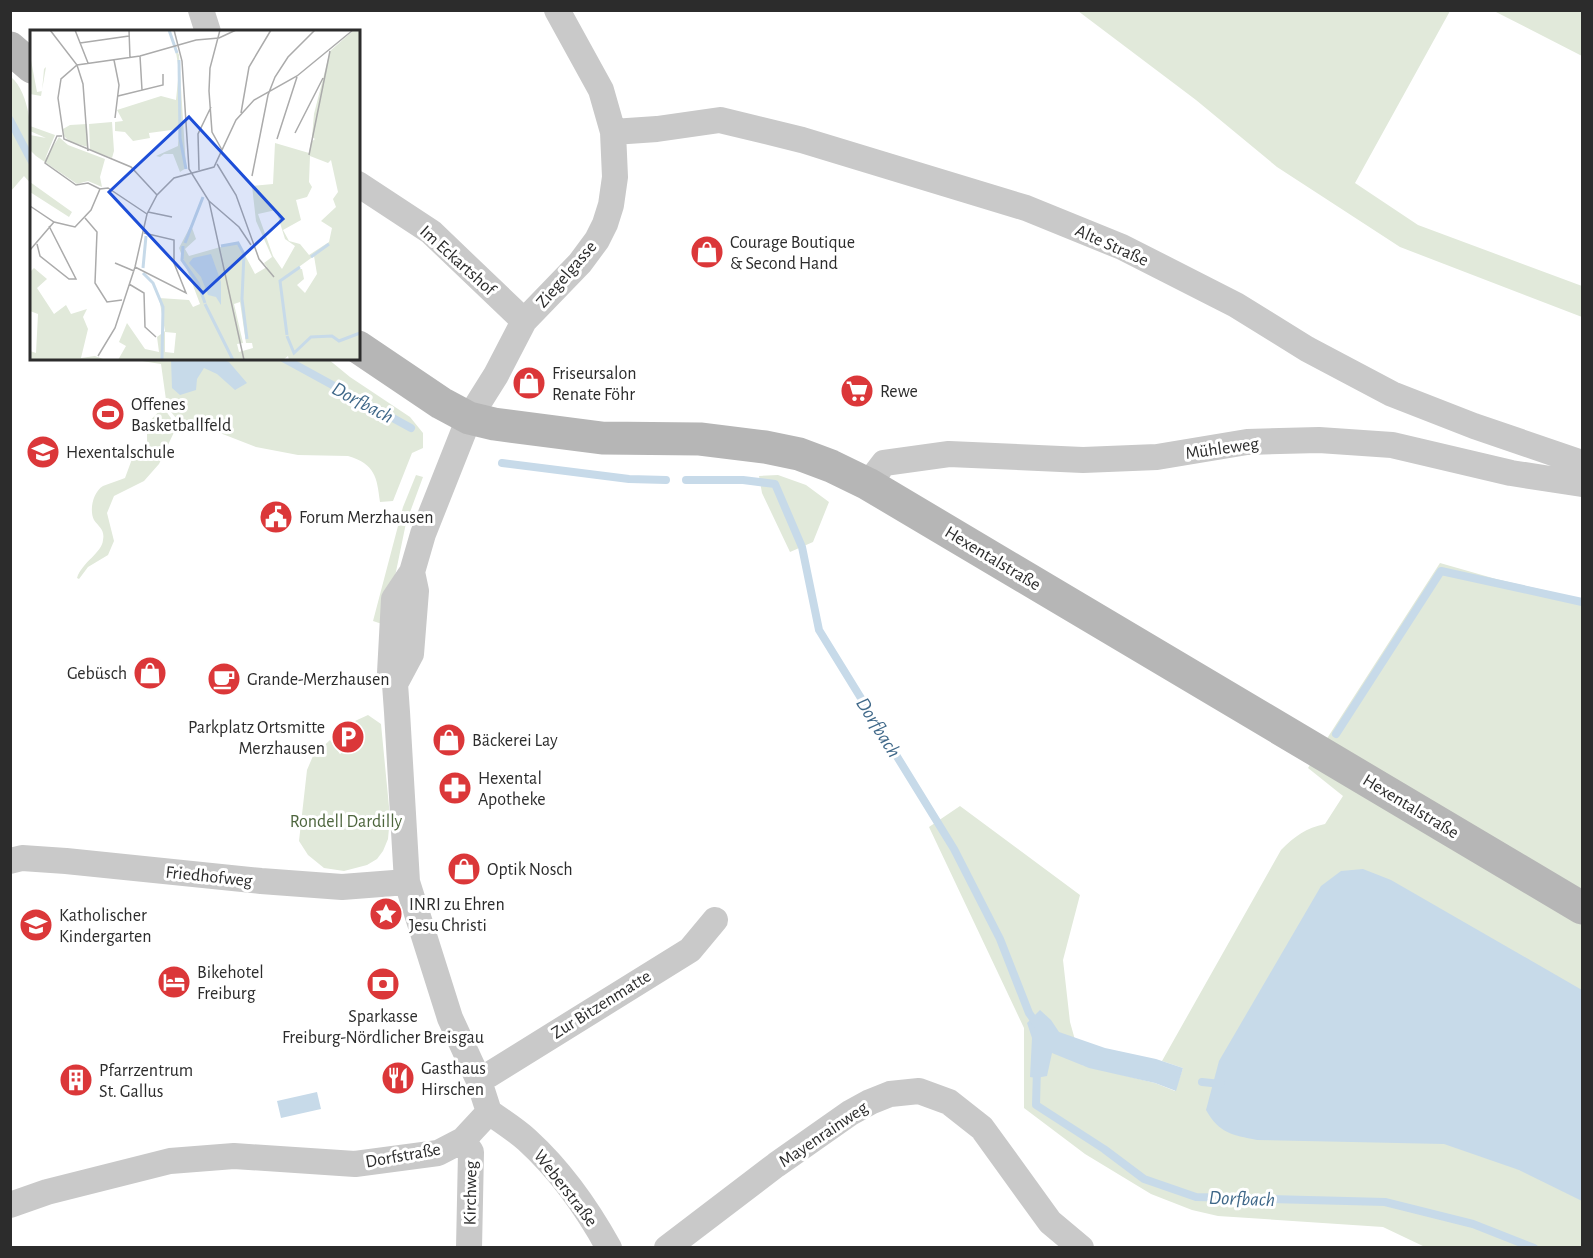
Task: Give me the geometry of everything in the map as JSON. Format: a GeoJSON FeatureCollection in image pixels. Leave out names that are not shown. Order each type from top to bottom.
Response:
{"type":"FeatureCollection","features":[{"type":"Feature","properties":{"kind":"main road"},"geometry":{"type":"LineString","coordinates":[[10,48],[30,65]]}},
{"type":"Feature","properties":{"kind":"main road","name":"Hexentalstraße"},"geometry":{"type":"LineString","coordinates":[[360,347],[441,403],[469,418],[494,424],[602,438],[700,439],[765,447],[799,454],[831,466],[868,484],[1582,908]]}},
{"type":"Feature","properties":{"kind":"street"},"geometry":{"type":"LineString","coordinates":[[201,10],[207,30]]}},
{"type":"Feature","properties":{"kind":"street","name":"Ziegelgasse"},"geometry":{"type":"LineString","coordinates":[[469,418],[496,375],[524,321],[580,263],[597,240],[605,224],[610,205],[615,177],[613,132],[602,90],[559,15]]}},
{"type":"Feature","properties":{"kind":"street","name":"Alte Straße"},"geometry":{"type":"LineString","coordinates":[[613,132],[657,129],[720,120],[812,143],[1026,208],[1122,247],[1236,305],[1307,349],[1392,394],[1474,426],[1582,463]]}},
{"type":"Feature","properties":{"kind":"street","name":"Im Eckartshof"},"geometry":{"type":"LineString","coordinates":[[360,185],[431,232],[524,321]]}},
{"type":"Feature","properties":{"kind":"street"},"geometry":{"type":"LineString","coordinates":[[469,418],[423,534],[412,572],[394,599],[390,673],[394,684],[407,882],[450,1018],[479,1081],[489,1112]]}},
{"type":"Feature","properties":{"kind":"street","name":"Mühleweg"},"geometry":{"type":"LineString","coordinates":[[868,484],[884,462],[949,454],[1083,459],[1147,457],[1247,442],[1319,440],[1392,445],[1511,473],[1582,484]]}},
{"type":"Feature","properties":{"kind":"street","name":"Friedhofweg"},"geometry":{"type":"LineString","coordinates":[[10,861],[22,858],[66,861],[342,887],[407,882]]}},
{"type":"Feature","properties":{"kind":"street","name":"Zur Bitzenmatte"},"geometry":{"type":"LineString","coordinates":[[479,1081],[690,950],[716,920]]}},
{"type":"Feature","properties":{"kind":"street","name":"Mayenrainweg"},"geometry":{"type":"LineString","coordinates":[[667,1248],[776,1165],[850,1113],[890,1094],[919,1091],[950,1102],[982,1128],[1050,1222],[1081,1248]]}},
{"type":"Feature","properties":{"kind":"street","name":"Dorfstraße"},"geometry":{"type":"LineString","coordinates":[[10,1205],[47,1192],[170,1161],[234,1156],[355,1164],[438,1153],[463,1140],[489,1112]]}},
{"type":"Feature","properties":{"kind":"street","name":"Weberstraße"},"geometry":{"type":"LineString","coordinates":[[489,1112],[526,1139],[559,1173],[590,1212],[609,1248]]}},
{"type":"Feature","properties":{"kind":"street","name":"Kirchweg"},"geometry":{"type":"LineString","coordinates":[[463,1140],[471,1152],[469,1248]]}},
{"type":"Feature","properties":{"kind":"green space"},"geometry":{"type":"Polygon","coordinates":[[[1078,11],[1450,11],[1355,183],[1418,225],[1582,286],[1582,317],[1400,247],[1277,167],[1196,100],[1078,11]]]}},
{"type":"Feature","properties":{"kind":"green space"},"geometry":{"type":"Polygon","coordinates":[[[1494,11],[1582,11],[1582,56],[1494,11]]]}},
{"type":"Feature","properties":{"kind":"green space"},"geometry":{"type":"Polygon","coordinates":[[[11,77],[19,86],[28,112],[30,183],[24,176],[11,191],[11,77]]]}},
{"type":"Feature","properties":{"kind":"green space"},"geometry":{"type":"Polygon","coordinates":[[[329,360],[350,377],[410,417],[423,433],[423,448],[412,453],[393,501],[380,502],[378,485],[373,473],[369,467],[357,459],[348,456],[298,455],[256,447],[220,433],[204,433],[187,421],[180,423],[167,407],[161,364],[142,361],[329,360]]]}},
{"type":"Feature","properties":{"kind":"green space"},"geometry":{"type":"Polygon","coordinates":[[[163,407],[176,428],[159,464],[144,481],[114,496],[107,513],[114,541],[108,555],[88,567],[79,579],[77,578],[83,567],[102,545],[103,540],[102,531],[93,516],[94,497],[103,486],[125,478],[132,459],[147,443],[147,424],[163,407]]]}},
{"type":"Feature","properties":{"kind":"green space"},"geometry":{"type":"Polygon","coordinates":[[[416,475],[423,477],[406,523],[385,625],[373,621],[403,507],[416,475]]]}},
{"type":"Feature","properties":{"kind":"green space"},"geometry":{"type":"Polygon","coordinates":[[[778,475],[806,485],[829,502],[813,542],[790,552],[762,493],[759,476],[778,475]]]}},
{"type":"Feature","properties":{"kind":"green space"},"geometry":{"type":"Polygon","coordinates":[[[1440,563],[1582,599],[1582,1247],[1425,1247],[1383,1227],[1218,1216],[1192,1210],[1151,1194],[1085,1154],[1024,1108],[1024,1028],[929,827],[960,806],[1080,895],[1063,960],[1070,1022],[1082,1065],[1155,1083],[1175,1091],[1183,1068],[1162,1061],[1281,850],[1301,833],[1325,824],[1343,796],[1308,768],[1440,563]]]}},
{"type":"Feature","properties":{"kind":"green space","name":"Rondell Dardilly"},"geometry":{"type":"Polygon","coordinates":[[[368,715],[381,724],[390,817],[388,839],[377,859],[367,865],[344,871],[324,868],[308,855],[299,841],[307,770],[313,756],[330,740],[340,754],[365,734],[355,721],[368,715]]]}},
{"type":"Feature","properties":{"kind":"water"},"geometry":{"type":"Polygon","coordinates":[[[171,360],[224,360],[229,362],[247,383],[235,390],[217,374],[204,368],[197,379],[196,390],[180,395],[172,388],[171,360]]]}},
{"type":"Feature","properties":{"kind":"water"},"geometry":{"type":"Polygon","coordinates":[[[1363,869],[1391,880],[1582,990],[1582,1201],[1519,1170],[1444,1144],[1257,1140],[1227,1132],[1211,1118],[1206,1110],[1219,1061],[1321,886],[1341,871],[1363,869]]]}},
{"type":"Feature","properties":{"kind":"water"},"geometry":{"type":"Polygon","coordinates":[[[1040,1010],[1059,1032],[1105,1048],[1156,1059],[1183,1068],[1176,1091],[1155,1083],[1089,1068],[1052,1053],[1047,1076],[1030,1077],[1032,1038],[1027,1023],[1040,1010]]]}},
{"type":"Feature","properties":{"kind":"water"},"geometry":{"type":"Polygon","coordinates":[[[317,1092],[321,1109],[281,1118],[277,1101],[317,1092]]]}},
{"type":"Feature","properties":{"kind":"waterway","name":"Dorfbach"},"geometry":{"type":"LineString","coordinates":[[10,120],[30,158]]}},
{"type":"Feature","properties":{"kind":"waterway","name":"Dorfbach"},"geometry":{"type":"LineString","coordinates":[[287,360],[411,428]]}},
{"type":"Feature","properties":{"kind":"waterway","name":"Dorfbach"},"geometry":{"type":"LineString","coordinates":[[502,463],[629,479],[666,480]]}},
{"type":"Feature","properties":{"kind":"waterway","name":"Dorfbach"},"geometry":{"type":"LineString","coordinates":[[686,480],[743,480],[775,484],[802,547],[819,630],[954,849],[1000,939],[1029,1013],[1038,1026]]}},
{"type":"Feature","properties":{"kind":"waterway"},"geometry":{"type":"LineString","coordinates":[[1336,734],[1441,571],[1582,602]]}},
{"type":"Feature","properties":{"kind":"waterway","name":"Dorfbach"},"geometry":{"type":"LineString","coordinates":[[1037,1068],[1036,1105],[1104,1149],[1144,1179],[1196,1197],[1385,1202],[1473,1224],[1534,1248]]}},
{"type":"Feature","properties":{"kind":"waterway","name":"Dorfbach"},"geometry":{"type":"LineString","coordinates":[[1202,1082],[1221,1084]]}},
{"type":"Feature","properties":{"kind":"place","name":"Courage Boutique & Second Hand"},"geometry":{"type":"Point","coordinates":[707,252]}},
{"type":"Feature","properties":{"kind":"place","name":"Friseursalon Renate Föhr"},"geometry":{"type":"Point","coordinates":[529,383]}},
{"type":"Feature","properties":{"kind":"place","name":"Rewe"},"geometry":{"type":"Point","coordinates":[857,391]}},
{"type":"Feature","properties":{"kind":"place","name":"Offenes Basketballfeld"},"geometry":{"type":"Point","coordinates":[108,414]}},
{"type":"Feature","properties":{"kind":"place","name":"Hexentalschule"},"geometry":{"type":"Point","coordinates":[43,452]}},
{"type":"Feature","properties":{"kind":"place","name":"Forum Merzhausen"},"geometry":{"type":"Point","coordinates":[276,517]}},
{"type":"Feature","properties":{"kind":"place","name":"Gebüsch"},"geometry":{"type":"Point","coordinates":[150,673]}},
{"type":"Feature","properties":{"kind":"place","name":"Grande-Merzhausen"},"geometry":{"type":"Point","coordinates":[224,679]}},
{"type":"Feature","properties":{"kind":"place","name":"Parkplatz Ortsmitte Merzhausen"},"geometry":{"type":"Point","coordinates":[348,737]}},
{"type":"Feature","properties":{"kind":"place","name":"Bäckerei Lay"},"geometry":{"type":"Point","coordinates":[449,740]}},
{"type":"Feature","properties":{"kind":"place","name":"Hexental Apotheke"},"geometry":{"type":"Point","coordinates":[455,788]}},
{"type":"Feature","properties":{"kind":"place","name":"Optik Nosch"},"geometry":{"type":"Point","coordinates":[464,869]}},
{"type":"Feature","properties":{"kind":"place","name":"INRI zu Ehren Jesu Christi"},"geometry":{"type":"Point","coordinates":[386,914]}},
{"type":"Feature","properties":{"kind":"place","name":"Katholischer Kindergarten"},"geometry":{"type":"Point","coordinates":[36,925]}},
{"type":"Feature","properties":{"kind":"place","name":"Bikehotel Freiburg"},"geometry":{"type":"Point","coordinates":[174,982]}},
{"type":"Feature","properties":{"kind":"place","name":"Sparkasse Freiburg-Nördlicher Breisgau"},"geometry":{"type":"Point","coordinates":[383,984]}},
{"type":"Feature","properties":{"kind":"place","name":"Gasthaus Hirschen"},"geometry":{"type":"Point","coordinates":[398,1078]}},
{"type":"Feature","properties":{"kind":"place","name":"Pfarrzentrum St. Gallus"},"geometry":{"type":"Point","coordinates":[76,1080]}}]}
